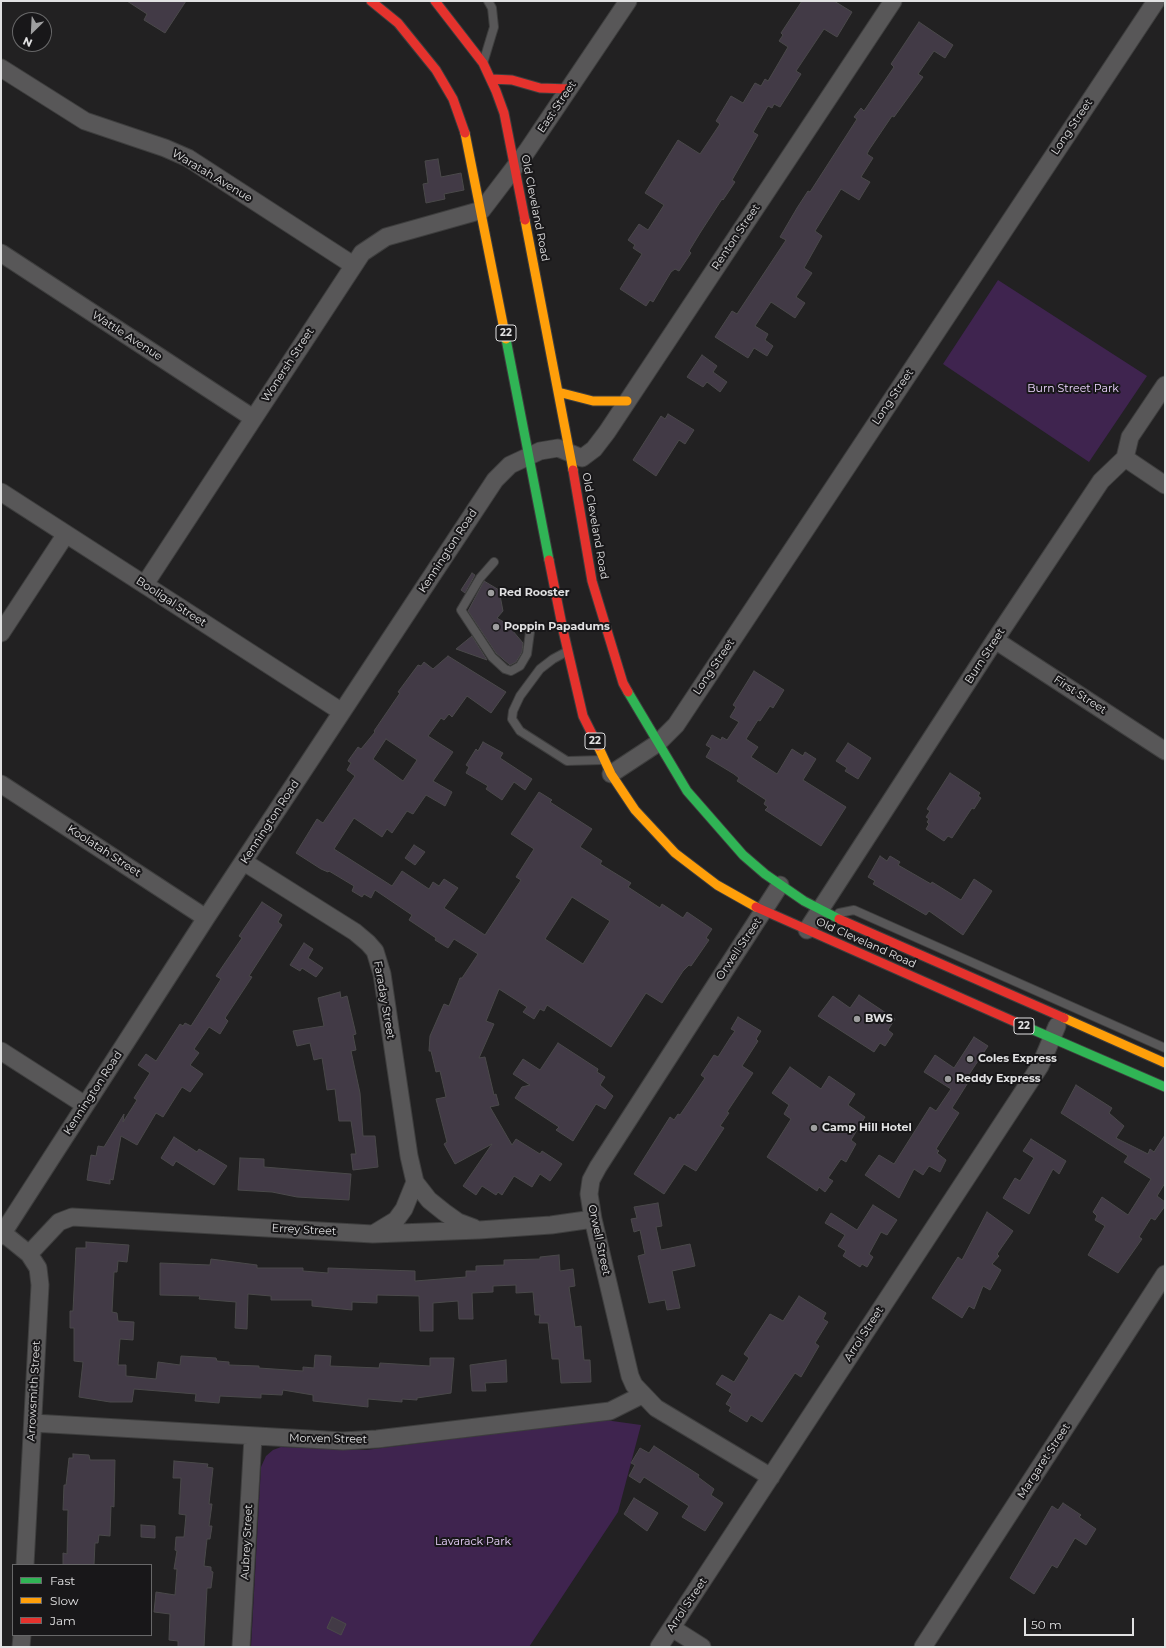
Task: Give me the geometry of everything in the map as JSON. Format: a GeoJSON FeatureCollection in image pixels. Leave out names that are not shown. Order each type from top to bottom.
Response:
{"type":"FeatureCollection","features":[{"type":"Feature","properties":{"kind":"highway","name":"Old Cleveland Road"},"geometry":{"type":"LineString","coordinates":[[371,1],[398,23],[420,48],[436,70],[453,99],[468,143],[568,652],[583,716],[607,767],[635,810],[675,853],[717,885],[764,912],[1165,1087]]}},
{"type":"Feature","properties":{"kind":"highway","name":"Old Cleveland Road"},"geometry":{"type":"LineString","coordinates":[[435,1],[466,39],[483,63],[504,113],[570,453],[592,582],[609,640],[624,683],[687,791],[743,855],[780,885],[825,913],[1165,1063]]}},
{"type":"Feature","properties":{"kind":"highway"},"geometry":{"type":"LineString","coordinates":[[491,79],[512,80],[540,88],[569,89]]}},
{"type":"Feature","properties":{"kind":"highway"},"geometry":{"type":"LineString","coordinates":[[558,392],[593,401],[627,401]]}},
{"type":"Feature","properties":{"kind":"street","name":"East Street"},"geometry":{"type":"LineString","coordinates":[[482,210],[515,167],[628,1]]}},
{"type":"Feature","properties":{"kind":"street","name":"Renton Street"},"geometry":{"type":"LineString","coordinates":[[570,453],[582,458],[594,449],[893,1]]}},
{"type":"Feature","properties":{"kind":"street","name":"Long Street"},"geometry":{"type":"LineString","coordinates":[[607,767],[658,743],[676,725],[1156,1]]}},
{"type":"Feature","properties":{"kind":"street","name":"Waratah Avenue"},"geometry":{"type":"LineString","coordinates":[[1,68],[85,121],[165,148],[188,158],[353,265]]}},
{"type":"Feature","properties":{"kind":"street","name":"Wonersh Street"},"geometry":{"type":"LineString","coordinates":[[145,584],[362,253],[386,237],[482,210]]}},
{"type":"Feature","properties":{"kind":"street","name":"Wattle Avenue"},"geometry":{"type":"LineString","coordinates":[[1,253],[253,418]]}},
{"type":"Feature","properties":{"kind":"street"},"geometry":{"type":"LineString","coordinates":[[1165,385],[1130,437],[1125,458],[1165,485]]}},
{"type":"Feature","properties":{"kind":"street","name":"Kennington Road"},"geometry":{"type":"LineString","coordinates":[[2,1234],[206,918],[495,480],[505,469],[540,452],[558,448],[570,453]]}},
{"type":"Feature","properties":{"kind":"street","name":"Burn Street"},"geometry":{"type":"LineString","coordinates":[[807,930],[825,913],[995,640],[1101,481],[1125,458]]}},
{"type":"Feature","properties":{"kind":"street","name":"Booligal Street"},"geometry":{"type":"LineString","coordinates":[[1,492],[342,712]]}},
{"type":"Feature","properties":{"kind":"street"},"geometry":{"type":"LineString","coordinates":[[1,633],[66,534]]}},
{"type":"Feature","properties":{"kind":"street","name":"First Street"},"geometry":{"type":"LineString","coordinates":[[995,640],[1165,751]]}},
{"type":"Feature","properties":{"kind":"street","name":"Koolatah Street"},"geometry":{"type":"LineString","coordinates":[[1,784],[206,918]]}},
{"type":"Feature","properties":{"kind":"street","name":"Faraday Street"},"geometry":{"type":"LineString","coordinates":[[244,862],[355,932],[368,943],[375,952],[382,974],[404,1125],[415,1182],[429,1200],[444,1212],[458,1222],[479,1230]]}},
{"type":"Feature","properties":{"kind":"street","name":"Orwell Street"},"geometry":{"type":"LineString","coordinates":[[771,1477],[656,1408],[642,1395],[630,1376],[593,1219],[589,1194],[591,1180],[598,1167],[780,885]]}},
{"type":"Feature","properties":{"kind":"street","name":"Arrol Street"},"geometry":{"type":"LineString","coordinates":[[659,1647],[1040,1066],[1061,1017]]}},
{"type":"Feature","properties":{"kind":"street"},"geometry":{"type":"LineString","coordinates":[[1,1051],[85,1105]]}},
{"type":"Feature","properties":{"kind":"street"},"geometry":{"type":"LineString","coordinates":[[373,1234],[396,1220],[404,1209],[415,1182]]}},
{"type":"Feature","properties":{"kind":"street","name":"Errey Street"},"geometry":{"type":"LineString","coordinates":[[30,1254],[59,1222],[72,1218],[373,1234],[479,1230],[551,1225],[593,1219]]}},
{"type":"Feature","properties":{"kind":"street","name":"Arrowsmith Street"},"geometry":{"type":"LineString","coordinates":[[2,1234],[30,1254],[38,1268],[40,1285],[25,1564]]}},
{"type":"Feature","properties":{"kind":"street","name":"Margaret Street"},"geometry":{"type":"LineString","coordinates":[[922,1647],[1165,1274]]}},
{"type":"Feature","properties":{"kind":"street","name":"Morven Street"},"geometry":{"type":"LineString","coordinates":[[33,1424],[253,1437],[343,1441],[377,1440],[610,1411],[642,1395]]}},
{"type":"Feature","properties":{"kind":"street","name":"Aubrey Street"},"geometry":{"type":"LineString","coordinates":[[241,1647],[253,1437]]}},
{"type":"Feature","properties":{"kind":"street"},"geometry":{"type":"LineString","coordinates":[[672,1628],[702,1647]]}},
{"type":"Feature","properties":{"kind":"street"},"geometry":{"type":"LineString","coordinates":[[21,1647],[22,1636]]}},
{"type":"Feature","properties":{"kind":"lane"},"geometry":{"type":"LineString","coordinates":[[483,63],[494,27],[492,8],[488,1]]}},
{"type":"Feature","properties":{"kind":"lane"},"geometry":{"type":"LineString","coordinates":[[494,562],[480,578],[461,610],[492,657],[505,670],[510,671],[520,666],[529,649],[530,632]]}},
{"type":"Feature","properties":{"kind":"lane"},"geometry":{"type":"LineString","coordinates":[[568,652],[553,659],[540,669],[520,696],[513,711],[512,719],[520,731],[567,761],[607,767]]}},
{"type":"Feature","properties":{"kind":"lane","name":"Old Cleveland Road"},"geometry":{"type":"LineString","coordinates":[[825,913],[854,910],[1165,1048]]}},
{"type":"Feature","properties":{"kind":"green space","name":"Burn Street Park"},"geometry":{"type":"Polygon","coordinates":[[[998,280],[1147,376],[1089,462],[943,364],[998,280]]]}},
{"type":"Feature","properties":{"kind":"green space","name":"Lavarack Park"},"geometry":{"type":"Polygon","coordinates":[[[605,1420],[641,1425],[618,1512],[529,1647],[251,1647],[261,1467],[266,1456],[273,1450],[281,1447],[366,1450],[605,1420]]]}},
{"type":"Feature","properties":{"kind":"building"},"geometry":{"type":"Polygon","coordinates":[[[127,1],[186,1],[165,33],[144,20],[147,14],[127,1]]]}},
{"type":"Feature","properties":{"kind":"building"},"geometry":{"type":"Polygon","coordinates":[[[802,1],[834,1],[852,12],[837,37],[824,29],[796,71],[801,74],[780,107],[774,104],[772,108],[768,106],[753,132],[758,135],[732,180],[735,182],[700,233],[689,251],[691,253],[679,271],[675,269],[671,272],[653,302],[650,300],[646,306],[620,289],[642,254],[633,248],[635,245],[628,240],[639,224],[648,230],[664,205],[645,193],[678,140],[700,154],[720,124],[716,121],[731,96],[743,103],[755,83],[761,86],[765,79],[768,81],[788,47],[779,41],[783,35],[781,33],[802,1]]]}},
{"type":"Feature","properties":{"kind":"building"},"geometry":{"type":"Polygon","coordinates":[[[919,22],[953,45],[945,58],[934,51],[918,74],[923,77],[894,117],[892,116],[869,150],[867,154],[873,158],[861,177],[870,182],[859,200],[841,189],[815,231],[822,236],[804,268],[812,273],[796,297],[805,303],[795,318],[771,302],[755,326],[768,334],[765,340],[773,346],[767,356],[754,348],[748,358],[715,337],[732,311],[737,314],[786,240],[780,237],[797,208],[808,191],[810,192],[857,119],[854,117],[861,108],[864,111],[894,67],[891,64],[919,22]]]}},
{"type":"Feature","properties":{"kind":"building"},"geometry":{"type":"Polygon","coordinates":[[[438,159],[441,177],[461,173],[464,190],[444,194],[445,199],[426,203],[423,184],[428,183],[425,161],[438,159]]]}},
{"type":"Feature","properties":{"kind":"building"},"geometry":{"type":"Polygon","coordinates":[[[702,355],[717,366],[713,372],[727,382],[720,392],[707,382],[703,387],[687,377],[702,355]]]}},
{"type":"Feature","properties":{"kind":"building"},"geometry":{"type":"Polygon","coordinates":[[[668,414],[694,430],[685,444],[679,440],[656,476],[633,460],[661,416],[665,419],[668,414]]]}},
{"type":"Feature","properties":{"kind":"building"},"geometry":{"type":"Polygon","coordinates":[[[472,573],[475,575],[465,593],[461,590],[472,573]]]}},
{"type":"Feature","properties":{"kind":"building"},"geometry":{"type":"Polygon","coordinates":[[[484,581],[499,590],[503,611],[497,618],[507,624],[523,643],[522,652],[516,662],[510,665],[496,653],[468,611],[484,581]]]}},
{"type":"Feature","properties":{"kind":"building"},"geometry":{"type":"Polygon","coordinates":[[[472,636],[487,660],[456,649],[472,636]]]}},
{"type":"Feature","properties":{"kind":"building"},"geometry":{"type":"Polygon","coordinates":[[[448,656],[506,692],[491,713],[467,696],[452,717],[449,714],[444,720],[441,718],[428,736],[453,752],[433,781],[452,792],[445,806],[426,795],[413,814],[407,811],[392,833],[387,829],[382,837],[354,818],[334,849],[392,886],[402,871],[429,889],[433,882],[439,886],[444,879],[458,888],[444,908],[485,935],[521,880],[516,877],[534,849],[511,834],[539,792],[552,800],[550,802],[592,829],[580,847],[602,861],[600,864],[631,883],[628,887],[660,908],[662,904],[683,918],[687,912],[712,929],[706,938],[709,940],[691,966],[689,965],[683,971],[662,1003],[646,993],[611,1047],[547,1005],[544,1011],[540,1009],[534,1019],[523,1012],[527,1007],[499,989],[486,1021],[494,1024],[479,1058],[485,1057],[494,1095],[496,1094],[499,1105],[490,1107],[512,1145],[516,1139],[540,1154],[542,1151],[562,1164],[550,1181],[540,1174],[532,1187],[514,1176],[502,1195],[498,1192],[496,1195],[482,1186],[476,1195],[463,1186],[492,1144],[455,1164],[444,1144],[447,1142],[436,1099],[446,1097],[440,1071],[436,1072],[431,1051],[429,1051],[430,1036],[444,1004],[449,1006],[460,978],[462,978],[478,954],[454,939],[448,948],[409,920],[412,915],[375,890],[371,898],[364,894],[362,897],[352,891],[354,886],[329,871],[328,872],[321,869],[296,853],[317,819],[323,823],[355,776],[347,770],[351,763],[348,761],[358,747],[361,749],[375,732],[374,731],[400,693],[398,692],[418,665],[421,666],[424,662],[433,669],[448,656]],[[386,739],[373,759],[403,781],[417,760],[386,739]],[[572,897],[545,939],[583,964],[610,921],[572,897]]]}},
{"type":"Feature","properties":{"kind":"building"},"geometry":{"type":"Polygon","coordinates":[[[754,671],[784,690],[773,708],[770,706],[760,721],[758,720],[746,739],[758,747],[751,757],[777,774],[792,749],[803,756],[805,752],[816,759],[803,780],[846,807],[821,846],[765,810],[768,807],[764,804],[766,800],[737,781],[739,778],[734,774],[706,757],[711,748],[706,745],[712,735],[721,740],[722,737],[727,740],[739,722],[730,717],[736,707],[733,705],[754,671]]]}},
{"type":"Feature","properties":{"kind":"building"},"geometry":{"type":"Polygon","coordinates":[[[483,742],[503,753],[500,758],[532,779],[525,790],[514,782],[502,800],[486,789],[488,786],[466,773],[469,767],[466,765],[476,749],[478,751],[483,742]]]}},
{"type":"Feature","properties":{"kind":"building"},"geometry":{"type":"Polygon","coordinates":[[[848,743],[871,758],[858,779],[845,771],[847,768],[836,761],[848,743]]]}},
{"type":"Feature","properties":{"kind":"building"},"geometry":{"type":"Polygon","coordinates":[[[950,773],[980,793],[978,796],[981,798],[974,809],[972,808],[952,838],[948,836],[944,841],[926,829],[929,824],[927,822],[929,819],[926,817],[930,811],[927,809],[950,773]]]}},
{"type":"Feature","properties":{"kind":"building"},"geometry":{"type":"Polygon","coordinates":[[[414,845],[425,852],[415,865],[405,858],[414,845]]]}},
{"type":"Feature","properties":{"kind":"building"},"geometry":{"type":"Polygon","coordinates":[[[880,856],[887,861],[890,856],[900,862],[898,865],[931,884],[932,882],[961,900],[974,879],[992,891],[963,935],[929,911],[926,915],[873,884],[875,881],[868,877],[880,856]]]}},
{"type":"Feature","properties":{"kind":"building"},"geometry":{"type":"Polygon","coordinates":[[[262,902],[282,915],[278,922],[282,925],[249,976],[252,977],[225,1018],[228,1021],[220,1034],[209,1027],[194,1049],[199,1053],[190,1065],[203,1074],[190,1092],[182,1087],[163,1117],[156,1113],[137,1145],[121,1136],[113,1180],[110,1179],[110,1184],[87,1180],[91,1155],[96,1156],[98,1146],[104,1147],[124,1114],[123,1122],[137,1100],[134,1098],[150,1073],[138,1065],[146,1054],[156,1061],[180,1024],[183,1026],[185,1023],[191,1026],[221,979],[216,976],[242,938],[239,936],[262,902]]]}},
{"type":"Feature","properties":{"kind":"building"},"geometry":{"type":"Polygon","coordinates":[[[304,943],[313,949],[308,958],[323,968],[316,977],[302,968],[300,971],[290,965],[304,943]]]}},
{"type":"Feature","properties":{"kind":"building"},"geometry":{"type":"Polygon","coordinates":[[[340,992],[341,998],[347,996],[356,1034],[353,1035],[356,1050],[351,1051],[360,1093],[363,1136],[375,1136],[378,1167],[353,1170],[351,1154],[356,1154],[351,1121],[339,1121],[335,1089],[327,1090],[322,1058],[314,1060],[310,1043],[297,1046],[293,1031],[324,1026],[318,998],[340,992]]]}},
{"type":"Feature","properties":{"kind":"building"},"geometry":{"type":"Polygon","coordinates":[[[859,995],[895,1019],[888,1030],[893,1034],[885,1046],[880,1043],[874,1052],[818,1016],[833,996],[850,1008],[859,995]]]}},
{"type":"Feature","properties":{"kind":"building"},"geometry":{"type":"Polygon","coordinates":[[[738,1017],[761,1031],[756,1039],[758,1041],[742,1066],[753,1073],[727,1112],[729,1113],[720,1126],[724,1128],[696,1171],[684,1164],[664,1194],[634,1174],[670,1117],[674,1120],[678,1114],[680,1115],[705,1078],[701,1075],[714,1055],[718,1057],[735,1031],[731,1029],[738,1017]]]}},
{"type":"Feature","properties":{"kind":"building"},"geometry":{"type":"Polygon","coordinates":[[[974,1037],[988,1046],[966,1079],[969,1081],[952,1108],[959,1113],[936,1149],[939,1151],[937,1153],[946,1160],[940,1172],[929,1166],[923,1175],[914,1169],[899,1198],[865,1175],[879,1155],[894,1164],[930,1107],[936,1111],[951,1089],[924,1072],[935,1055],[954,1068],[974,1037]]]}},
{"type":"Feature","properties":{"kind":"building"},"geometry":{"type":"Polygon","coordinates":[[[558,1043],[598,1069],[597,1072],[605,1077],[600,1085],[613,1096],[605,1109],[596,1104],[573,1141],[556,1130],[559,1127],[515,1098],[522,1087],[530,1085],[513,1074],[523,1059],[540,1070],[558,1043]]]}},
{"type":"Feature","properties":{"kind":"building"},"geometry":{"type":"Polygon","coordinates":[[[790,1067],[821,1089],[829,1076],[855,1094],[848,1105],[865,1117],[851,1140],[856,1144],[846,1162],[841,1159],[828,1178],[833,1181],[825,1192],[819,1187],[817,1191],[767,1157],[791,1119],[784,1114],[789,1105],[772,1093],[790,1067]]]}},
{"type":"Feature","properties":{"kind":"building"},"geometry":{"type":"Polygon","coordinates":[[[1076,1085],[1112,1108],[1109,1113],[1124,1126],[1116,1138],[1148,1154],[1150,1149],[1154,1152],[1165,1135],[1165,1183],[1157,1196],[1165,1202],[1165,1206],[1155,1220],[1151,1218],[1139,1237],[1142,1239],[1118,1273],[1088,1255],[1105,1226],[1095,1220],[1097,1216],[1093,1212],[1102,1197],[1128,1215],[1151,1179],[1124,1162],[1128,1156],[1061,1113],[1076,1085]]]}},
{"type":"Feature","properties":{"kind":"building"},"geometry":{"type":"Polygon","coordinates":[[[174,1137],[197,1152],[199,1149],[227,1166],[214,1185],[176,1161],[173,1166],[161,1158],[174,1137]]]}},
{"type":"Feature","properties":{"kind":"building"},"geometry":{"type":"Polygon","coordinates":[[[1031,1139],[1066,1161],[1059,1174],[1053,1169],[1029,1214],[1003,1198],[1015,1178],[1020,1181],[1034,1158],[1023,1151],[1031,1139]]]}},
{"type":"Feature","properties":{"kind":"building"},"geometry":{"type":"Polygon","coordinates":[[[240,1158],[264,1159],[264,1167],[351,1174],[349,1200],[297,1197],[272,1192],[238,1190],[240,1158]]]}},
{"type":"Feature","properties":{"kind":"building"},"geometry":{"type":"Polygon","coordinates":[[[658,1203],[662,1226],[656,1227],[661,1250],[690,1244],[695,1266],[672,1271],[680,1308],[667,1310],[665,1300],[649,1303],[638,1256],[645,1254],[640,1230],[634,1232],[631,1219],[637,1218],[634,1207],[658,1203]]]}},
{"type":"Feature","properties":{"kind":"building"},"geometry":{"type":"Polygon","coordinates":[[[873,1205],[897,1220],[887,1235],[881,1232],[869,1254],[873,1257],[867,1267],[862,1264],[860,1267],[843,1256],[846,1251],[838,1246],[845,1235],[825,1223],[831,1213],[857,1230],[873,1205]]]}},
{"type":"Feature","properties":{"kind":"building"},"geometry":{"type":"Polygon","coordinates":[[[987,1212],[1013,1231],[997,1254],[999,1256],[992,1264],[1001,1270],[990,1290],[983,1286],[974,1309],[969,1306],[962,1318],[932,1298],[958,1257],[962,1260],[987,1212]]]}},
{"type":"Feature","properties":{"kind":"building"},"geometry":{"type":"Polygon","coordinates":[[[86,1242],[129,1245],[127,1262],[118,1261],[117,1272],[114,1272],[112,1312],[117,1313],[118,1321],[134,1322],[133,1340],[120,1339],[118,1365],[126,1365],[126,1376],[156,1379],[158,1362],[180,1365],[181,1356],[216,1358],[217,1361],[229,1362],[229,1365],[259,1366],[259,1368],[303,1371],[303,1367],[314,1368],[315,1355],[331,1356],[330,1366],[379,1368],[380,1363],[430,1366],[430,1358],[454,1358],[451,1393],[417,1398],[417,1400],[402,1399],[402,1402],[368,1399],[368,1407],[313,1401],[313,1395],[283,1390],[282,1395],[261,1394],[261,1398],[220,1396],[219,1403],[195,1401],[196,1394],[134,1389],[132,1402],[110,1402],[79,1397],[83,1362],[74,1361],[74,1328],[70,1328],[70,1311],[73,1311],[76,1248],[86,1248],[86,1242]]]}},
{"type":"Feature","properties":{"kind":"building"},"geometry":{"type":"Polygon","coordinates":[[[559,1255],[560,1271],[573,1269],[575,1286],[569,1287],[575,1327],[581,1326],[584,1360],[590,1360],[591,1382],[561,1383],[559,1359],[552,1359],[548,1323],[539,1323],[540,1315],[535,1315],[533,1292],[516,1293],[516,1285],[493,1286],[493,1292],[472,1293],[473,1319],[459,1319],[458,1301],[433,1303],[433,1331],[420,1331],[419,1296],[377,1295],[377,1303],[352,1302],[352,1310],[312,1306],[312,1300],[271,1300],[271,1296],[248,1294],[247,1329],[235,1328],[236,1302],[199,1299],[200,1296],[160,1295],[160,1263],[210,1265],[211,1259],[257,1265],[257,1268],[303,1268],[303,1271],[328,1273],[328,1268],[415,1271],[415,1281],[466,1277],[466,1271],[476,1271],[476,1266],[504,1265],[504,1260],[540,1259],[540,1257],[559,1255]]]}},
{"type":"Feature","properties":{"kind":"building"},"geometry":{"type":"Polygon","coordinates":[[[799,1296],[826,1313],[823,1319],[828,1322],[815,1343],[819,1346],[801,1377],[795,1373],[762,1422],[751,1415],[747,1422],[729,1411],[731,1407],[726,1404],[732,1394],[716,1384],[722,1375],[734,1382],[749,1358],[744,1354],[770,1314],[783,1321],[799,1296]]]}},
{"type":"Feature","properties":{"kind":"building"},"geometry":{"type":"Polygon","coordinates":[[[506,1360],[507,1382],[485,1383],[486,1391],[472,1391],[470,1365],[506,1360]]]}},
{"type":"Feature","properties":{"kind":"building"},"geometry":{"type":"Polygon","coordinates":[[[654,1446],[699,1475],[698,1477],[714,1489],[711,1495],[723,1503],[705,1531],[682,1517],[689,1506],[644,1477],[640,1483],[629,1476],[635,1465],[631,1463],[640,1448],[649,1453],[654,1446]]]}},
{"type":"Feature","properties":{"kind":"building"},"geometry":{"type":"Polygon","coordinates":[[[73,1454],[89,1455],[90,1460],[115,1460],[114,1507],[111,1506],[110,1536],[99,1535],[98,1543],[95,1543],[94,1564],[63,1564],[63,1553],[67,1554],[68,1510],[63,1510],[64,1485],[66,1485],[69,1458],[73,1458],[73,1454]]]}},
{"type":"Feature","properties":{"kind":"building"},"geometry":{"type":"Polygon","coordinates":[[[174,1461],[208,1464],[207,1467],[213,1468],[209,1504],[212,1504],[209,1526],[212,1526],[210,1539],[207,1539],[204,1566],[211,1567],[211,1571],[213,1572],[211,1588],[207,1588],[204,1647],[178,1647],[178,1641],[169,1640],[170,1614],[154,1612],[156,1592],[175,1595],[177,1569],[174,1569],[177,1551],[175,1550],[176,1537],[184,1537],[186,1515],[179,1514],[181,1478],[173,1478],[174,1461]]]}},
{"type":"Feature","properties":{"kind":"building"},"geometry":{"type":"Polygon","coordinates":[[[634,1498],[658,1513],[647,1531],[624,1514],[634,1498]]]}},
{"type":"Feature","properties":{"kind":"building"},"geometry":{"type":"Polygon","coordinates":[[[1063,1503],[1081,1515],[1079,1517],[1096,1529],[1086,1545],[1075,1538],[1057,1568],[1052,1565],[1034,1594],[1010,1578],[1052,1506],[1058,1510],[1063,1503]]]}},
{"type":"Feature","properties":{"kind":"building"},"geometry":{"type":"Polygon","coordinates":[[[141,1525],[155,1526],[155,1538],[141,1537],[141,1525]]]}},
{"type":"Feature","properties":{"kind":"building"},"geometry":{"type":"Polygon","coordinates":[[[332,1617],[346,1624],[341,1635],[327,1628],[332,1617]]]}},
{"type":"Feature","properties":{"kind":"traffic: fast"},"geometry":{"type":"LineString","coordinates":[[506,339],[549,560]]}},
{"type":"Feature","properties":{"kind":"traffic: fast"},"geometry":{"type":"LineString","coordinates":[[628,692],[687,791],[743,855],[765,874],[804,901],[839,919]]}},
{"type":"Feature","properties":{"kind":"traffic: fast"},"geometry":{"type":"LineString","coordinates":[[1022,1025],[1165,1087]]}},
{"type":"Feature","properties":{"kind":"traffic: slow"},"geometry":{"type":"LineString","coordinates":[[465,133],[506,339]]}},
{"type":"Feature","properties":{"kind":"traffic: slow"},"geometry":{"type":"LineString","coordinates":[[525,220],[573,470]]}},
{"type":"Feature","properties":{"kind":"traffic: slow"},"geometry":{"type":"LineString","coordinates":[[558,392],[593,401],[627,401]]}},
{"type":"Feature","properties":{"kind":"traffic: slow"},"geometry":{"type":"LineString","coordinates":[[598,746],[611,774],[635,810],[675,853],[717,885],[756,907]]}},
{"type":"Feature","properties":{"kind":"traffic: slow"},"geometry":{"type":"LineString","coordinates":[[1064,1018],[1165,1063]]}},
{"type":"Feature","properties":{"kind":"traffic: jam"},"geometry":{"type":"LineString","coordinates":[[371,1],[398,23],[436,70],[453,99],[465,133]]}},
{"type":"Feature","properties":{"kind":"traffic: jam"},"geometry":{"type":"LineString","coordinates":[[435,1],[483,63],[496,91],[504,113],[525,220]]}},
{"type":"Feature","properties":{"kind":"traffic: jam"},"geometry":{"type":"LineString","coordinates":[[491,79],[512,80],[540,88],[569,89]]}},
{"type":"Feature","properties":{"kind":"traffic: jam"},"geometry":{"type":"LineString","coordinates":[[573,470],[592,581],[623,683],[628,692]]}},
{"type":"Feature","properties":{"kind":"traffic: jam"},"geometry":{"type":"LineString","coordinates":[[549,560],[563,630],[583,716],[598,746]]}},
{"type":"Feature","properties":{"kind":"traffic: jam"},"geometry":{"type":"LineString","coordinates":[[756,907],[1022,1025]]}},
{"type":"Feature","properties":{"kind":"traffic: jam"},"geometry":{"type":"LineString","coordinates":[[839,919],[1064,1018]]}},
{"type":"Feature","properties":{"kind":"place","name":"Red Rooster"},"geometry":{"type":"Point","coordinates":[491,593]}},
{"type":"Feature","properties":{"kind":"place","name":"Poppin Papadums"},"geometry":{"type":"Point","coordinates":[496,627]}},
{"type":"Feature","properties":{"kind":"place","name":"BWS"},"geometry":{"type":"Point","coordinates":[857,1019]}},
{"type":"Feature","properties":{"kind":"place","name":"Coles Express"},"geometry":{"type":"Point","coordinates":[970,1059]}},
{"type":"Feature","properties":{"kind":"place","name":"Reddy Express"},"geometry":{"type":"Point","coordinates":[948,1079]}},
{"type":"Feature","properties":{"kind":"place","name":"Camp Hill Hotel"},"geometry":{"type":"Point","coordinates":[814,1128]}}]}
